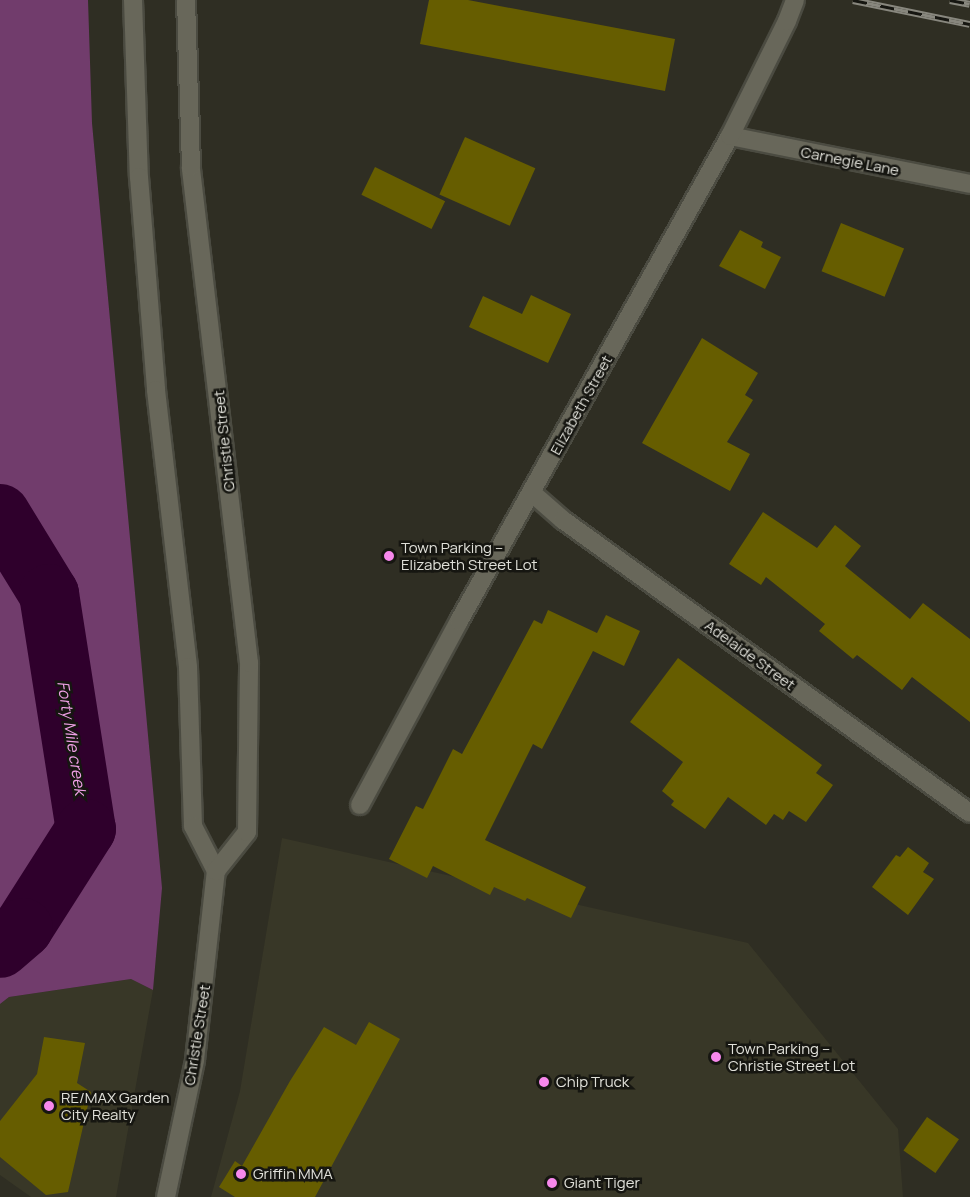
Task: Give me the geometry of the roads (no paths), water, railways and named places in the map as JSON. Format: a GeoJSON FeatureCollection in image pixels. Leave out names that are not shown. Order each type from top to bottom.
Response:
{"type":"FeatureCollection","features":[{"type":"Feature","properties":{"kind":"main road"},"geometry":{"type":"LineString","coordinates":[[133,0],[139,177],[152,331],[188,667],[193,826],[216,871]]}},
{"type":"Feature","properties":{"kind":"main road","name":"Christie Street"},"geometry":{"type":"LineString","coordinates":[[166,1197],[195,1060],[216,871],[247,832],[249,663],[191,167],[186,0]]}},
{"type":"Feature","properties":{"kind":"main road","name":"Elizabeth Street"},"geometry":{"type":"LineString","coordinates":[[360,805],[730,136],[787,21],[795,0]]}},
{"type":"Feature","properties":{"kind":"main road","name":"Carnegie Lane"},"geometry":{"type":"LineString","coordinates":[[730,136],[970,184]]}},
{"type":"Feature","properties":{"kind":"main road","name":"Adelaide Street"},"geometry":{"type":"LineString","coordinates":[[532,493],[563,520],[970,813]]}},
{"type":"Feature","properties":{"kind":"waterway","name":"Forty Mile creek"},"geometry":{"type":"LineString","coordinates":[[0,514],[49,594],[86,829],[23,928],[0,948]]}},
{"type":"Feature","properties":{"kind":"railway"},"geometry":{"type":"LineString","coordinates":[[853,0],[970,24]]}},
{"type":"Feature","properties":{"kind":"railway"},"geometry":{"type":"LineString","coordinates":[[950,0],[970,4]]}},
{"type":"Feature","properties":{"kind":"place","name":"Town Parking – Elizabeth Street Lot"},"geometry":{"type":"Point","coordinates":[389,556]}},
{"type":"Feature","properties":{"kind":"place","name":"Town Parking – Christie Street Lot"},"geometry":{"type":"Point","coordinates":[716,1057]}},
{"type":"Feature","properties":{"kind":"place","name":"Chip Truck"},"geometry":{"type":"Point","coordinates":[544,1082]}},
{"type":"Feature","properties":{"kind":"place","name":"RE/MAX Garden City Realty"},"geometry":{"type":"Point","coordinates":[49,1106]}},
{"type":"Feature","properties":{"kind":"place","name":"Griffin MMA"},"geometry":{"type":"Point","coordinates":[241,1174]}},
{"type":"Feature","properties":{"kind":"place","name":"Giant Tiger"},"geometry":{"type":"Point","coordinates":[552,1183]}}]}
